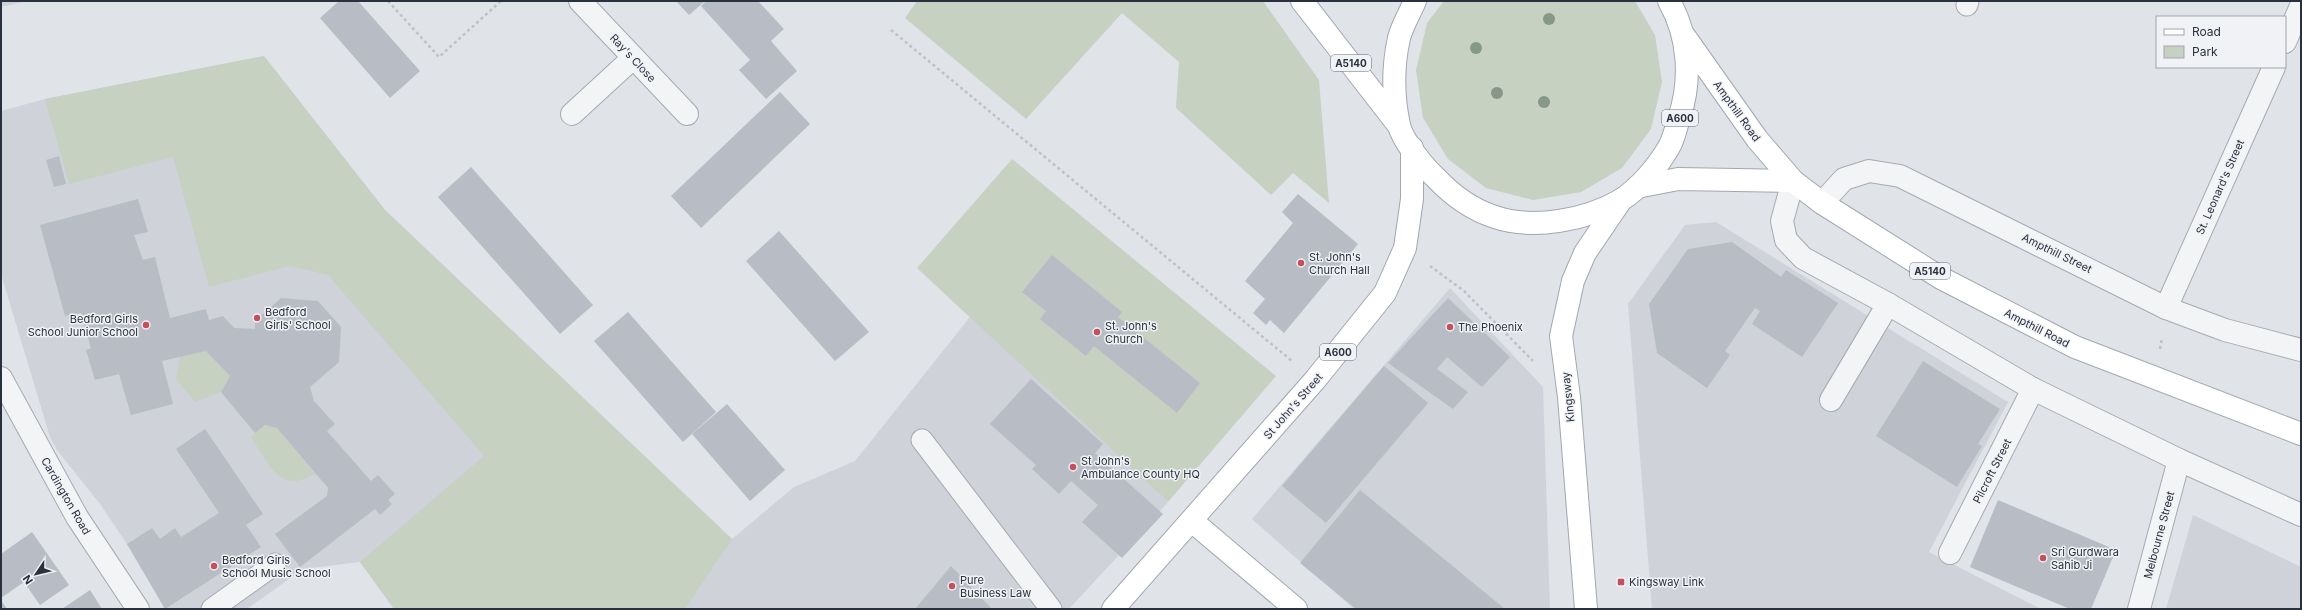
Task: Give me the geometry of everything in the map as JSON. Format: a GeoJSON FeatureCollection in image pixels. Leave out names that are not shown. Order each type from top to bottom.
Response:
{"type":"FeatureCollection","features":[{"type":"Feature","properties":{"kind":"main road","name":"A5140"},"geometry":{"type":"LineString","coordinates":[[1302,1],[1399,126]]}},
{"type":"Feature","properties":{"kind":"main road","name":"A600"},"geometry":{"type":"LineString","coordinates":[[1415,1],[1399,37],[1394,78],[1399,126],[1412,148],[1430,173],[1466,204],[1495,217],[1527,224],[1562,221],[1589,213],[1629,193],[1670,146],[1685,102],[1686,74],[1685,37],[1669,1]]}},
{"type":"Feature","properties":{"kind":"main road","name":"Ampthill Road"},"geometry":{"type":"LineString","coordinates":[[1685,37],[1728,101],[1793,181],[1822,202],[1941,278],[2075,347],[2301,434]]}},
{"type":"Feature","properties":{"kind":"main road","name":"St John's Street"},"geometry":{"type":"LineString","coordinates":[[1113,609],[1315,380],[1385,293],[1405,248],[1412,199],[1412,148]]}},
{"type":"Feature","properties":{"kind":"main road"},"geometry":{"type":"LineString","coordinates":[[1629,193],[1678,179],[1793,181]]}},
{"type":"Feature","properties":{"kind":"main road","name":"Kingsway"},"geometry":{"type":"LineString","coordinates":[[1586,609],[1569,397],[1561,336],[1573,280],[1585,253],[1629,193]]}},
{"type":"Feature","properties":{"kind":"main road"},"geometry":{"type":"LineString","coordinates":[[1192,521],[1296,609]]}},
{"type":"Feature","properties":{"kind":"street","name":"Ray's Close"},"geometry":{"type":"LineString","coordinates":[[580,1],[686,114]]}},
{"type":"Feature","properties":{"kind":"street"},"geometry":{"type":"LineString","coordinates":[[2286,40],[2301,6]]}},
{"type":"Feature","properties":{"kind":"street"},"geometry":{"type":"LineString","coordinates":[[572,114],[633,58]]}},
{"type":"Feature","properties":{"kind":"street","name":"St. Leonard's Street"},"geometry":{"type":"LineString","coordinates":[[2166,308],[2274,68]]}},
{"type":"Feature","properties":{"kind":"street","name":"Ampthill Street"},"geometry":{"type":"LineString","coordinates":[[1822,202],[1844,179],[1869,171],[1900,176],[2166,308],[2226,330],[2301,350]]}},
{"type":"Feature","properties":{"kind":"street"},"geometry":{"type":"LineString","coordinates":[[1793,181],[1782,221],[1786,240],[1803,258],[1888,304],[2033,389],[2179,460],[2301,515]]}},
{"type":"Feature","properties":{"kind":"street"},"geometry":{"type":"LineString","coordinates":[[1831,400],[1888,304]]}},
{"type":"Feature","properties":{"kind":"street","name":"Cardington Road"},"geometry":{"type":"LineString","coordinates":[[1,378],[77,517],[138,609]]}},
{"type":"Feature","properties":{"kind":"street","name":"Pilcroft Street"},"geometry":{"type":"LineString","coordinates":[[1950,553],[2033,389]]}},
{"type":"Feature","properties":{"kind":"street","name":"Melbourne Street"},"geometry":{"type":"LineString","coordinates":[[2138,609],[2179,460]]}},
{"type":"Feature","properties":{"kind":"lane"},"geometry":{"type":"LineString","coordinates":[[922,440],[1051,609]]}},
{"type":"Feature","properties":{"kind":"lane"},"geometry":{"type":"LineString","coordinates":[[212,609],[275,564]]}},
{"type":"Feature","properties":{"kind":"path"},"geometry":{"type":"LineString","coordinates":[[388,1],[439,57],[501,1]]}},
{"type":"Feature","properties":{"kind":"path"},"geometry":{"type":"LineString","coordinates":[[892,30],[1315,380]]}},
{"type":"Feature","properties":{"kind":"path"},"geometry":{"type":"LineString","coordinates":[[1405,248],[1464,291],[1536,363]]}},
{"type":"Feature","properties":{"kind":"path"},"geometry":{"type":"LineString","coordinates":[[2155,378],[2166,308]]}},
{"type":"Feature","properties":{"kind":"shaded area"},"geometry":{"type":"Polygon","coordinates":[[[1,1],[27,1],[1,7],[1,1]]]}},
{"type":"Feature","properties":{"kind":"shaded area","name":"Bedford Girls' School"},"geometry":{"type":"Polygon","coordinates":[[[264,56],[385,210],[732,539],[794,487],[855,461],[970,317],[1168,502],[1069,609],[394,609],[360,562],[303,569],[247,609],[165,609],[127,544],[100,504],[57,450],[50,437],[1,274],[1,111],[45,99],[264,56]]]}},
{"type":"Feature","properties":{"kind":"shaded area"},"geometry":{"type":"Polygon","coordinates":[[[1716,222],[2008,402],[1929,552],[2041,609],[1652,609],[1628,304],[1685,225],[1716,222]]]}},
{"type":"Feature","properties":{"kind":"shaded area"},"geometry":{"type":"Polygon","coordinates":[[[1450,288],[1543,387],[1550,609],[1354,609],[1252,519],[1450,288]]]}},
{"type":"Feature","properties":{"kind":"shaded area"},"geometry":{"type":"Polygon","coordinates":[[[2193,515],[2301,567],[2301,609],[2166,609],[2193,515]]]}},
{"type":"Feature","properties":{"kind":"green space"},"geometry":{"type":"Polygon","coordinates":[[[917,1],[1263,1],[1319,80],[1329,203],[1293,173],[1271,195],[1176,108],[1179,62],[1122,13],[1026,119],[905,18],[917,1]]]}},
{"type":"Feature","properties":{"kind":"green space"},"geometry":{"type":"Polygon","coordinates":[[[1444,1],[1635,1],[1655,35],[1662,82],[1651,129],[1622,168],[1581,192],[1533,200],[1486,188],[1448,159],[1423,118],[1416,70],[1427,23],[1444,1]]]}},
{"type":"Feature","properties":{"kind":"green space"},"geometry":{"type":"Polygon","coordinates":[[[264,56],[385,210],[732,539],[685,609],[394,609],[360,562],[484,456],[328,275],[290,266],[209,287],[173,157],[69,184],[45,99],[264,56]]]}},
{"type":"Feature","properties":{"kind":"green space"},"geometry":{"type":"Polygon","coordinates":[[[1012,159],[1276,376],[1168,502],[917,268],[1012,159]]]}},
{"type":"Feature","properties":{"kind":"green space"},"geometry":{"type":"Polygon","coordinates":[[[206,351],[230,376],[221,392],[195,402],[176,379],[180,355],[206,351]]]}},
{"type":"Feature","properties":{"kind":"green space"},"geometry":{"type":"Polygon","coordinates":[[[265,425],[277,428],[315,473],[303,479],[293,481],[284,479],[276,473],[269,466],[251,437],[265,425]]]}},
{"type":"Feature","properties":{"kind":"building"},"geometry":{"type":"Polygon","coordinates":[[[339,1],[358,1],[420,71],[390,98],[320,18],[339,1]]]}},
{"type":"Feature","properties":{"kind":"building"},"geometry":{"type":"Polygon","coordinates":[[[676,1],[705,1],[689,15],[676,1]]]}},
{"type":"Feature","properties":{"kind":"building"},"geometry":{"type":"Polygon","coordinates":[[[706,1],[758,1],[784,29],[771,41],[797,71],[766,99],[739,70],[750,60],[701,6],[706,1]]]}},
{"type":"Feature","properties":{"kind":"building"},"geometry":{"type":"Polygon","coordinates":[[[780,92],[810,124],[701,228],[671,196],[780,92]]]}},
{"type":"Feature","properties":{"kind":"building"},"geometry":{"type":"Polygon","coordinates":[[[59,156],[66,184],[54,187],[46,160],[59,156]]]}},
{"type":"Feature","properties":{"kind":"building"},"geometry":{"type":"Polygon","coordinates":[[[471,167],[593,305],[560,334],[438,197],[471,167]]]}},
{"type":"Feature","properties":{"kind":"building","name":"St. John's Church Hall"},"geometry":{"type":"Polygon","coordinates":[[[1298,194],[1358,244],[1284,333],[1270,320],[1266,325],[1253,313],[1265,299],[1245,281],[1293,223],[1282,212],[1298,194]]]}},
{"type":"Feature","properties":{"kind":"building"},"geometry":{"type":"Polygon","coordinates":[[[138,199],[148,232],[134,235],[143,260],[155,257],[170,318],[206,309],[209,320],[223,316],[234,328],[255,329],[255,321],[281,298],[318,301],[341,327],[339,362],[310,387],[314,401],[335,424],[327,431],[371,481],[378,475],[395,494],[388,500],[392,504],[380,515],[375,509],[300,567],[275,534],[327,496],[328,488],[277,428],[265,425],[255,433],[221,392],[230,376],[206,351],[162,361],[173,404],[131,415],[119,374],[95,380],[86,350],[91,348],[81,313],[65,316],[40,225],[138,199]]]}},
{"type":"Feature","properties":{"kind":"building"},"geometry":{"type":"Polygon","coordinates":[[[779,231],[869,332],[835,361],[746,261],[779,231]]]}},
{"type":"Feature","properties":{"kind":"building"},"geometry":{"type":"Polygon","coordinates":[[[1732,242],[1781,277],[1786,270],[1838,303],[1802,357],[1752,324],[1760,311],[1755,308],[1725,351],[1730,355],[1707,388],[1657,353],[1649,304],[1688,249],[1732,242]]]}},
{"type":"Feature","properties":{"kind":"building","name":"St. John's Church"},"geometry":{"type":"Polygon","coordinates":[[[1052,255],[1122,312],[1118,317],[1200,383],[1177,413],[1094,346],[1086,356],[1040,319],[1046,311],[1022,292],[1052,255]]]}},
{"type":"Feature","properties":{"kind":"building","name":"The Phoenix"},"geometry":{"type":"Polygon","coordinates":[[[1448,298],[1510,357],[1482,387],[1447,357],[1437,369],[1468,392],[1453,409],[1388,363],[1448,298]]]}},
{"type":"Feature","properties":{"kind":"building"},"geometry":{"type":"Polygon","coordinates":[[[628,312],[716,412],[683,442],[594,341],[628,312]]]}},
{"type":"Feature","properties":{"kind":"building"},"geometry":{"type":"Polygon","coordinates":[[[1923,361],[2000,409],[1978,444],[1982,446],[1957,487],[1876,436],[1923,361]]]}},
{"type":"Feature","properties":{"kind":"building"},"geometry":{"type":"Polygon","coordinates":[[[1384,366],[1428,403],[1326,523],[1282,486],[1384,366]]]}},
{"type":"Feature","properties":{"kind":"building","name":"St John's Ambulance County HQ"},"geometry":{"type":"Polygon","coordinates":[[[1031,379],[1103,444],[1095,453],[1163,514],[1122,558],[1082,522],[1098,505],[1071,481],[1059,494],[1032,469],[1036,465],[990,424],[1031,379]]]}},
{"type":"Feature","properties":{"kind":"building"},"geometry":{"type":"Polygon","coordinates":[[[727,404],[785,470],[750,501],[692,434],[727,404]]]}},
{"type":"Feature","properties":{"kind":"building"},"geometry":{"type":"Polygon","coordinates":[[[205,429],[263,514],[246,525],[261,547],[165,609],[127,544],[152,528],[160,539],[175,528],[181,537],[219,513],[176,449],[205,429]]]}},
{"type":"Feature","properties":{"kind":"building"},"geometry":{"type":"Polygon","coordinates":[[[1360,490],[1505,609],[1356,609],[1300,563],[1360,490]]]}},
{"type":"Feature","properties":{"kind":"building","name":"Sri Gurdwara Sahib Ji"},"geometry":{"type":"Polygon","coordinates":[[[1998,500],[2116,550],[2091,609],[2070,609],[1970,567],[1998,500]]]}},
{"type":"Feature","properties":{"kind":"building"},"geometry":{"type":"Polygon","coordinates":[[[32,532],[69,585],[40,605],[24,582],[1,598],[1,554],[32,532]]]}},
{"type":"Feature","properties":{"kind":"building","name":"Pure Business Law"},"geometry":{"type":"Polygon","coordinates":[[[951,566],[992,609],[915,609],[951,566]]]}},
{"type":"Feature","properties":{"kind":"building"},"geometry":{"type":"Polygon","coordinates":[[[90,590],[102,609],[62,609],[90,590]]]}},
{"type":"Feature","properties":{"kind":"building"},"geometry":{"type":"Polygon","coordinates":[[[1,600],[7,609],[1,609],[1,600]]]}},
{"type":"Feature","properties":{"kind":"place","name":"St. John's Church Hall"},"geometry":{"type":"Point","coordinates":[1301,263]}},
{"type":"Feature","properties":{"kind":"place","name":"Bedford Girls' School"},"geometry":{"type":"Point","coordinates":[257,318]}},
{"type":"Feature","properties":{"kind":"place","name":"Bedford Girls School Junior School"},"geometry":{"type":"Point","coordinates":[146,325]}},
{"type":"Feature","properties":{"kind":"place","name":"The Phoenix"},"geometry":{"type":"Point","coordinates":[1450,327]}},
{"type":"Feature","properties":{"kind":"place","name":"St. John's Church"},"geometry":{"type":"Point","coordinates":[1097,332]}},
{"type":"Feature","properties":{"kind":"place","name":"St John's Ambulance County HQ"},"geometry":{"type":"Point","coordinates":[1073,467]}},
{"type":"Feature","properties":{"kind":"place","name":"Sri Gurdwara Sahib Ji"},"geometry":{"type":"Point","coordinates":[2043,558]}},
{"type":"Feature","properties":{"kind":"place","name":"Bedford Girls School Music School"},"geometry":{"type":"Point","coordinates":[214,566]}},
{"type":"Feature","properties":{"kind":"place","name":"Kingsway Link"},"geometry":{"type":"Point","coordinates":[1621,582]}},
{"type":"Feature","properties":{"kind":"place","name":"Pure Business Law"},"geometry":{"type":"Point","coordinates":[952,586]}}]}
